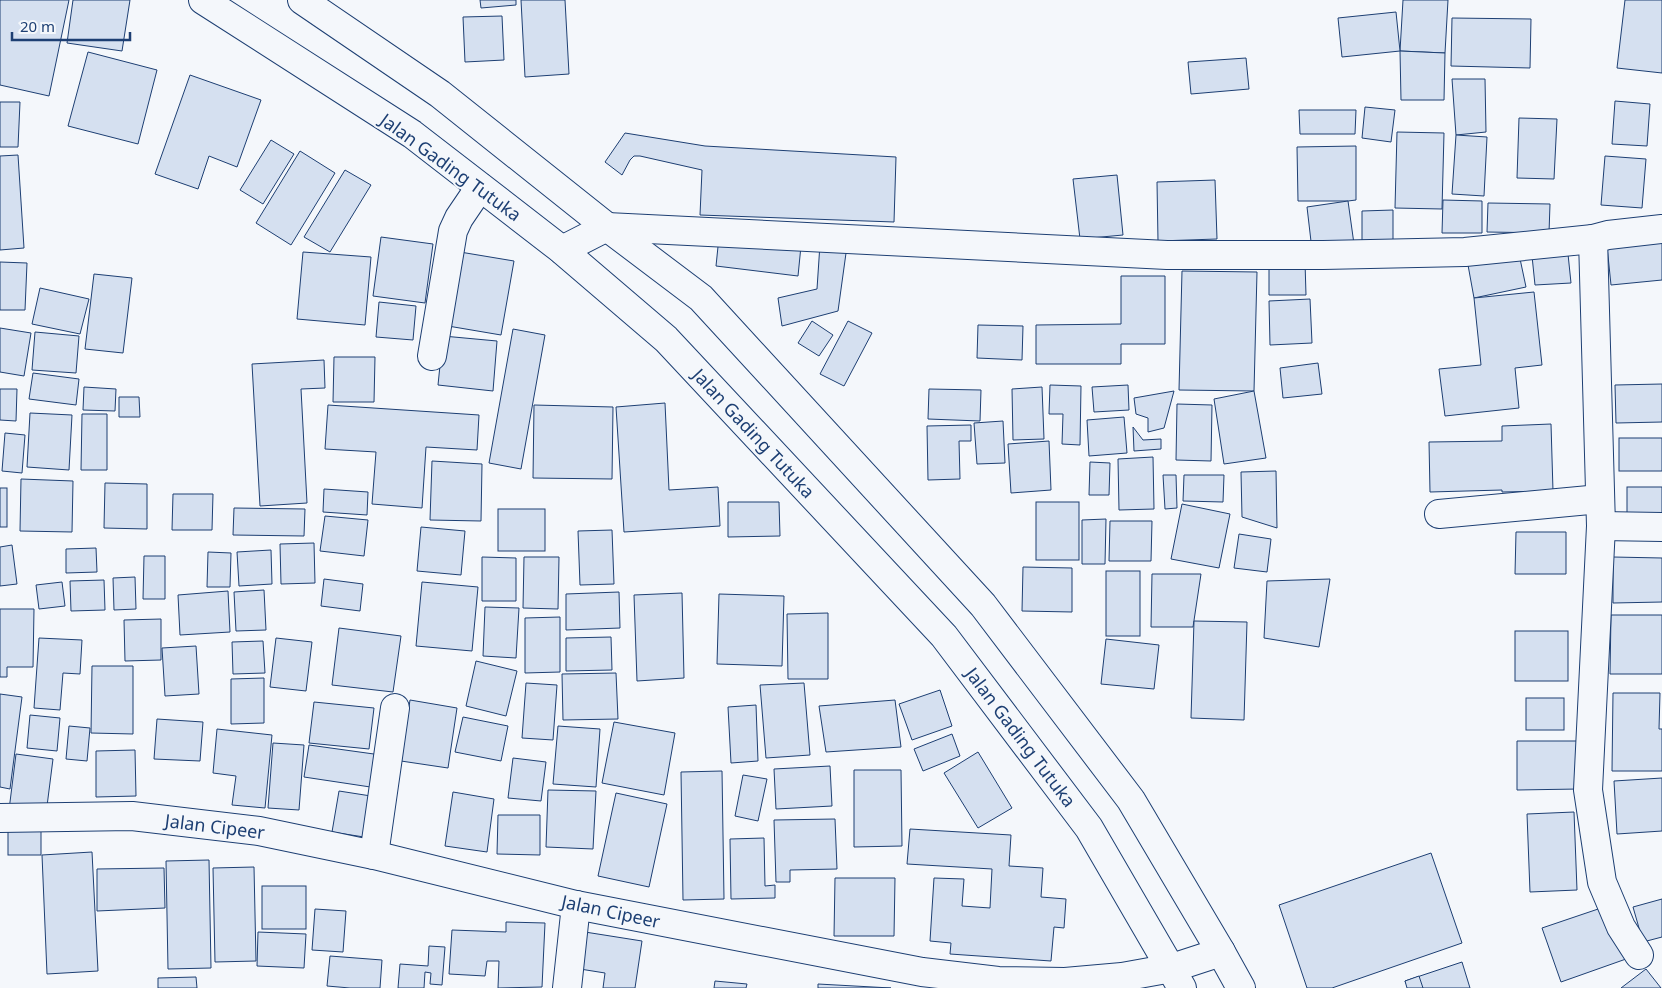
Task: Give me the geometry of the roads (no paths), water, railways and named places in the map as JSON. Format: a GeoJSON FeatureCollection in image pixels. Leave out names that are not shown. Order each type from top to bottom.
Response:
{"type":"FeatureCollection","features":[{"type":"Feature","properties":{"kind":"street","name":"Jalan Gading Tutuka"},"geometry":{"type":"LineString","coordinates":[[203,0],[412,134],[562,250],[666,339],[944,636],[1089,828],[1177,978]]}},
{"type":"Feature","properties":{"kind":"street"},"geometry":{"type":"LineString","coordinates":[[308,2],[440,94],[607,227],[701,298],[983,605],[1131,800],[1242,988]]}},
{"type":"Feature","properties":{"kind":"street"},"geometry":{"type":"LineString","coordinates":[[432,356],[453,231],[459,218],[480,187]]}},
{"type":"Feature","properties":{"kind":"street"},"geometry":{"type":"LineString","coordinates":[[562,250],[607,227],[1167,256],[1465,252],[1593,239],[1608,235],[1662,229]]}},
{"type":"Feature","properties":{"kind":"street"},"geometry":{"type":"LineString","coordinates":[[1593,239],[1601,526],[1588,790],[1602,882],[1621,927],[1639,955]]}},
{"type":"Feature","properties":{"kind":"street"},"geometry":{"type":"LineString","coordinates":[[1439,514],[1600,499]]}},
{"type":"Feature","properties":{"kind":"street"},"geometry":{"type":"LineString","coordinates":[[1601,526],[1662,527]]}},
{"type":"Feature","properties":{"kind":"street"},"geometry":{"type":"LineString","coordinates":[[374,855],[394,708]]}},
{"type":"Feature","properties":{"kind":"street","name":"Jalan Cipeer"},"geometry":{"type":"LineString","coordinates":[[0,818],[132,816],[259,831],[374,855],[576,905],[922,972],[998,981],[1065,982],[1122,977],[1177,978],[1221,952]]}},
{"type":"Feature","properties":{"kind":"street"},"geometry":{"type":"LineString","coordinates":[[567,988],[576,905]]}}]}
